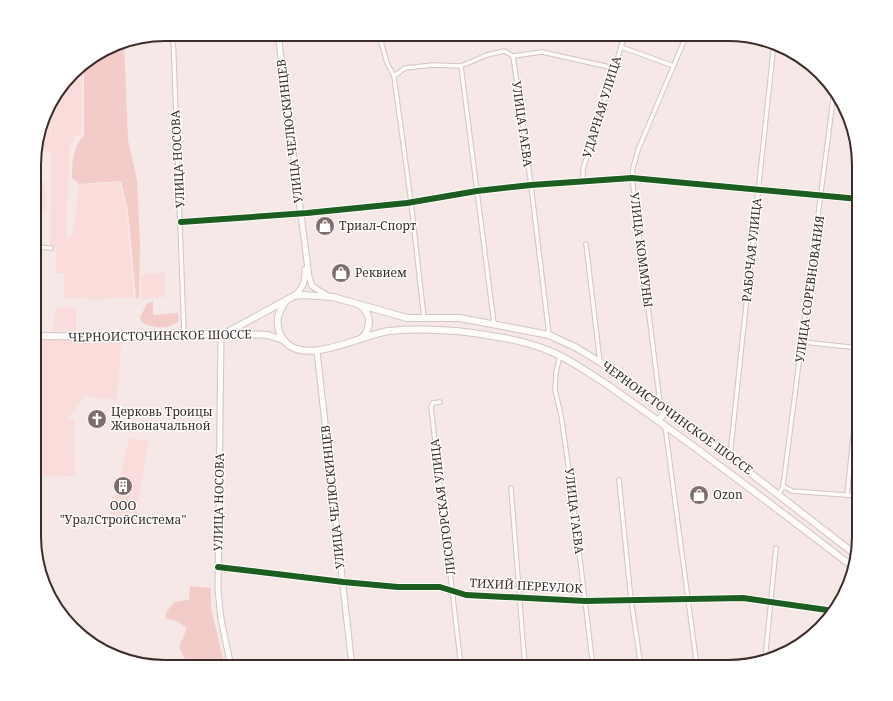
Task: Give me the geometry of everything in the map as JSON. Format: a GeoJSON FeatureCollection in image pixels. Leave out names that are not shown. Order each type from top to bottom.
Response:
{"type":"FeatureCollection","features":[{"type":"Feature","properties":{"kind":"main road"},"geometry":{"type":"LineString","coordinates":[[224,334],[294,296],[303,295],[333,297],[360,305],[365,310],[369,322],[367,332],[360,340],[346,345],[317,350],[298,349],[284,340],[279,330],[278,320],[280,310],[287,300]]}},
{"type":"Feature","properties":{"kind":"main road","name":"ЧЕРНОИСТОЧИНСКОЕ ШОССЕ"},"geometry":{"type":"LineString","coordinates":[[360,305],[407,318],[460,318],[549,335],[600,362],[667,408],[780,494],[851,551]]}},
{"type":"Feature","properties":{"kind":"main road","name":"ЧЕРНОИСТОЧИНСКОЕ ШОССЕ"},"geometry":{"type":"LineString","coordinates":[[360,340],[376,333],[390,331],[457,331],[520,342],[544,349],[560,356],[581,368],[662,422],[849,564]]}},
{"type":"Feature","properties":{"kind":"main road","name":"ЧЕРНОИСТОЧИНСКОЕ ШОССЕ"},"geometry":{"type":"LineString","coordinates":[[41,336],[129,337],[184,333],[268,335],[284,340]]}},
{"type":"Feature","properties":{"kind":"main road"},"geometry":{"type":"LineString","coordinates":[[662,422],[667,408]]}},
{"type":"Feature","properties":{"kind":"street","name":"УЛИЦА НОСОВА"},"geometry":{"type":"LineString","coordinates":[[173,41],[184,333]]}},
{"type":"Feature","properties":{"kind":"street","name":"УЛИЦА ЧЕЛЮСКИНЦЕВ"},"geometry":{"type":"LineString","coordinates":[[279,41],[304,252],[305,281],[303,288],[294,296]]}},
{"type":"Feature","properties":{"kind":"street"},"geometry":{"type":"LineString","coordinates":[[381,41],[387,63],[394,76],[411,202],[424,318]]}},
{"type":"Feature","properties":{"kind":"street","name":"УДАРНАЯ УЛИЦА"},"geometry":{"type":"LineString","coordinates":[[583,180],[583,169],[623,41]]}},
{"type":"Feature","properties":{"kind":"street","name":"УЛИЦА КОММУНЫ"},"geometry":{"type":"LineString","coordinates":[[660,403],[632,178],[638,150],[684,41]]}},
{"type":"Feature","properties":{"kind":"street"},"geometry":{"type":"LineString","coordinates":[[621,47],[674,66]]}},
{"type":"Feature","properties":{"kind":"street","name":"РАБОЧАЯ УЛИЦА"},"geometry":{"type":"LineString","coordinates":[[730,456],[773,49]]}},
{"type":"Feature","properties":{"kind":"street"},"geometry":{"type":"LineString","coordinates":[[394,76],[405,68],[433,65],[461,66],[487,55],[504,51],[513,56],[542,52],[614,68]]}},
{"type":"Feature","properties":{"kind":"street","name":"УЛИЦА ГАЕВА"},"geometry":{"type":"LineString","coordinates":[[513,56],[531,184],[549,335]]}},
{"type":"Feature","properties":{"kind":"street"},"geometry":{"type":"LineString","coordinates":[[461,66],[494,324]]}},
{"type":"Feature","properties":{"kind":"street","name":"УЛИЦА СОРЕВНОВАНИЯ"},"geometry":{"type":"LineString","coordinates":[[780,494],[783,486],[803,342],[833,100]]}},
{"type":"Feature","properties":{"kind":"street"},"geometry":{"type":"LineString","coordinates":[[181,222],[299,214],[411,202],[531,184],[632,178],[852,198]]}},
{"type":"Feature","properties":{"kind":"street"},"geometry":{"type":"LineString","coordinates":[[586,244],[600,362]]}},
{"type":"Feature","properties":{"kind":"street"},"geometry":{"type":"LineString","coordinates":[[41,247],[51,248]]}},
{"type":"Feature","properties":{"kind":"street","name":"УЛИЦА ЧЕЛЮСКИНЦЕВ"},"geometry":{"type":"LineString","coordinates":[[304,252],[312,286],[320,292],[333,297]]}},
{"type":"Feature","properties":{"kind":"street","name":"УЛИЦА НОСОВА"},"geometry":{"type":"LineString","coordinates":[[224,334],[218,567],[221,619],[230,660]]}},
{"type":"Feature","properties":{"kind":"street"},"geometry":{"type":"LineString","coordinates":[[803,342],[852,347]]}},
{"type":"Feature","properties":{"kind":"street","name":"УЛИЦА ЧЕЛЮСКИНЦЕВ"},"geometry":{"type":"LineString","coordinates":[[317,350],[351,660]]}},
{"type":"Feature","properties":{"kind":"street","name":"УЛИЦА ГАЕВА"},"geometry":{"type":"LineString","coordinates":[[560,356],[556,372],[555,390],[562,422],[592,660]]}},
{"type":"Feature","properties":{"kind":"street","name":"ЛИСОГОРСКАЯ УЛИЦА"},"geometry":{"type":"LineString","coordinates":[[440,402],[433,403],[431,405],[460,660]]}},
{"type":"Feature","properties":{"kind":"street"},"geometry":{"type":"LineString","coordinates":[[662,422],[696,660]]}},
{"type":"Feature","properties":{"kind":"street"},"geometry":{"type":"LineString","coordinates":[[847,495],[852,447]]}},
{"type":"Feature","properties":{"kind":"street"},"geometry":{"type":"LineString","coordinates":[[619,480],[631,600],[640,660]]}},
{"type":"Feature","properties":{"kind":"street"},"geometry":{"type":"LineString","coordinates":[[783,486],[792,491],[852,495]]}},
{"type":"Feature","properties":{"kind":"street"},"geometry":{"type":"LineString","coordinates":[[511,488],[523,660]]}},
{"type":"Feature","properties":{"kind":"street"},"geometry":{"type":"LineString","coordinates":[[766,654],[776,548]]}},
{"type":"Feature","properties":{"kind":"street","name":"ТИХИЙ ПЕРЕУЛОК"},"geometry":{"type":"LineString","coordinates":[[218,567],[398,587],[440,587],[466,595],[585,601],[743,598],[827,610]]}},
{"type":"Feature","properties":{"kind":"shaded area"},"geometry":{"type":"Polygon","coordinates":[[[124,48],[128,140],[137,181],[140,243],[139,299],[136,297],[128,211],[121,181],[79,184],[72,178],[72,166],[75,150],[84,135],[84,71],[110,54],[124,48]]]}},
{"type":"Feature","properties":{"kind":"shaded area"},"geometry":{"type":"Polygon","coordinates":[[[80,75],[82,75],[81,135],[74,136],[73,143],[70,143],[64,273],[56,273],[56,247],[50,246],[51,151],[42,151],[43,140],[51,140],[51,115],[62,96],[72,83],[80,75]]]}},
{"type":"Feature","properties":{"kind":"shaded area"},"geometry":{"type":"Polygon","coordinates":[[[50,117],[50,139],[44,139],[50,117]]]}},
{"type":"Feature","properties":{"kind":"shaded area"},"geometry":{"type":"Polygon","coordinates":[[[41,182],[45,182],[46,214],[41,214],[41,182]]]}},
{"type":"Feature","properties":{"kind":"shaded area"},"geometry":{"type":"Polygon","coordinates":[[[120,182],[126,210],[134,297],[90,300],[89,298],[67,299],[64,296],[65,237],[73,236],[79,185],[120,182]]]}},
{"type":"Feature","properties":{"kind":"shaded area"},"geometry":{"type":"Polygon","coordinates":[[[165,272],[165,297],[141,299],[141,275],[165,272]]]}},
{"type":"Feature","properties":{"kind":"shaded area"},"geometry":{"type":"Polygon","coordinates":[[[153,301],[153,315],[178,313],[179,321],[166,327],[151,326],[142,323],[140,317],[147,304],[153,301]]]}},
{"type":"Feature","properties":{"kind":"shaded area"},"geometry":{"type":"Polygon","coordinates":[[[76,307],[76,332],[53,330],[55,308],[76,307]]]}},
{"type":"Feature","properties":{"kind":"shaded area"},"geometry":{"type":"Polygon","coordinates":[[[41,339],[121,342],[117,400],[84,396],[67,419],[74,420],[75,476],[41,477],[41,339]]]}},
{"type":"Feature","properties":{"kind":"shaded area"},"geometry":{"type":"Polygon","coordinates":[[[129,438],[148,441],[135,524],[109,517],[118,488],[114,487],[115,483],[119,483],[129,438]]]}},
{"type":"Feature","properties":{"kind":"shaded area"},"geometry":{"type":"Polygon","coordinates":[[[190,586],[211,588],[211,608],[223,660],[186,660],[179,647],[187,628],[177,621],[166,619],[166,613],[174,602],[189,600],[190,586]]]}},
{"type":"Feature","properties":{"kind":"cycle path"},"geometry":{"type":"LineString","coordinates":[[181,222],[307,213],[407,203],[477,191],[531,185],[632,178],[852,198]]}},
{"type":"Feature","properties":{"kind":"cycle path"},"geometry":{"type":"LineString","coordinates":[[218,567],[398,587],[440,587],[466,595],[585,601],[743,598],[827,610]]}},
{"type":"Feature","properties":{"kind":"place","name":"Триал-Спорт"},"geometry":{"type":"Point","coordinates":[325,226]}},
{"type":"Feature","properties":{"kind":"place","name":"Реквием"},"geometry":{"type":"Point","coordinates":[341,273]}},
{"type":"Feature","properties":{"kind":"place","name":"Церковь Троицы Живоначальной"},"geometry":{"type":"Point","coordinates":[97,419]}},
{"type":"Feature","properties":{"kind":"place","name":"ООО \"УралСтройСистема\""},"geometry":{"type":"Point","coordinates":[123,486]}},
{"type":"Feature","properties":{"kind":"place","name":"Ozon"},"geometry":{"type":"Point","coordinates":[699,495]}}]}
